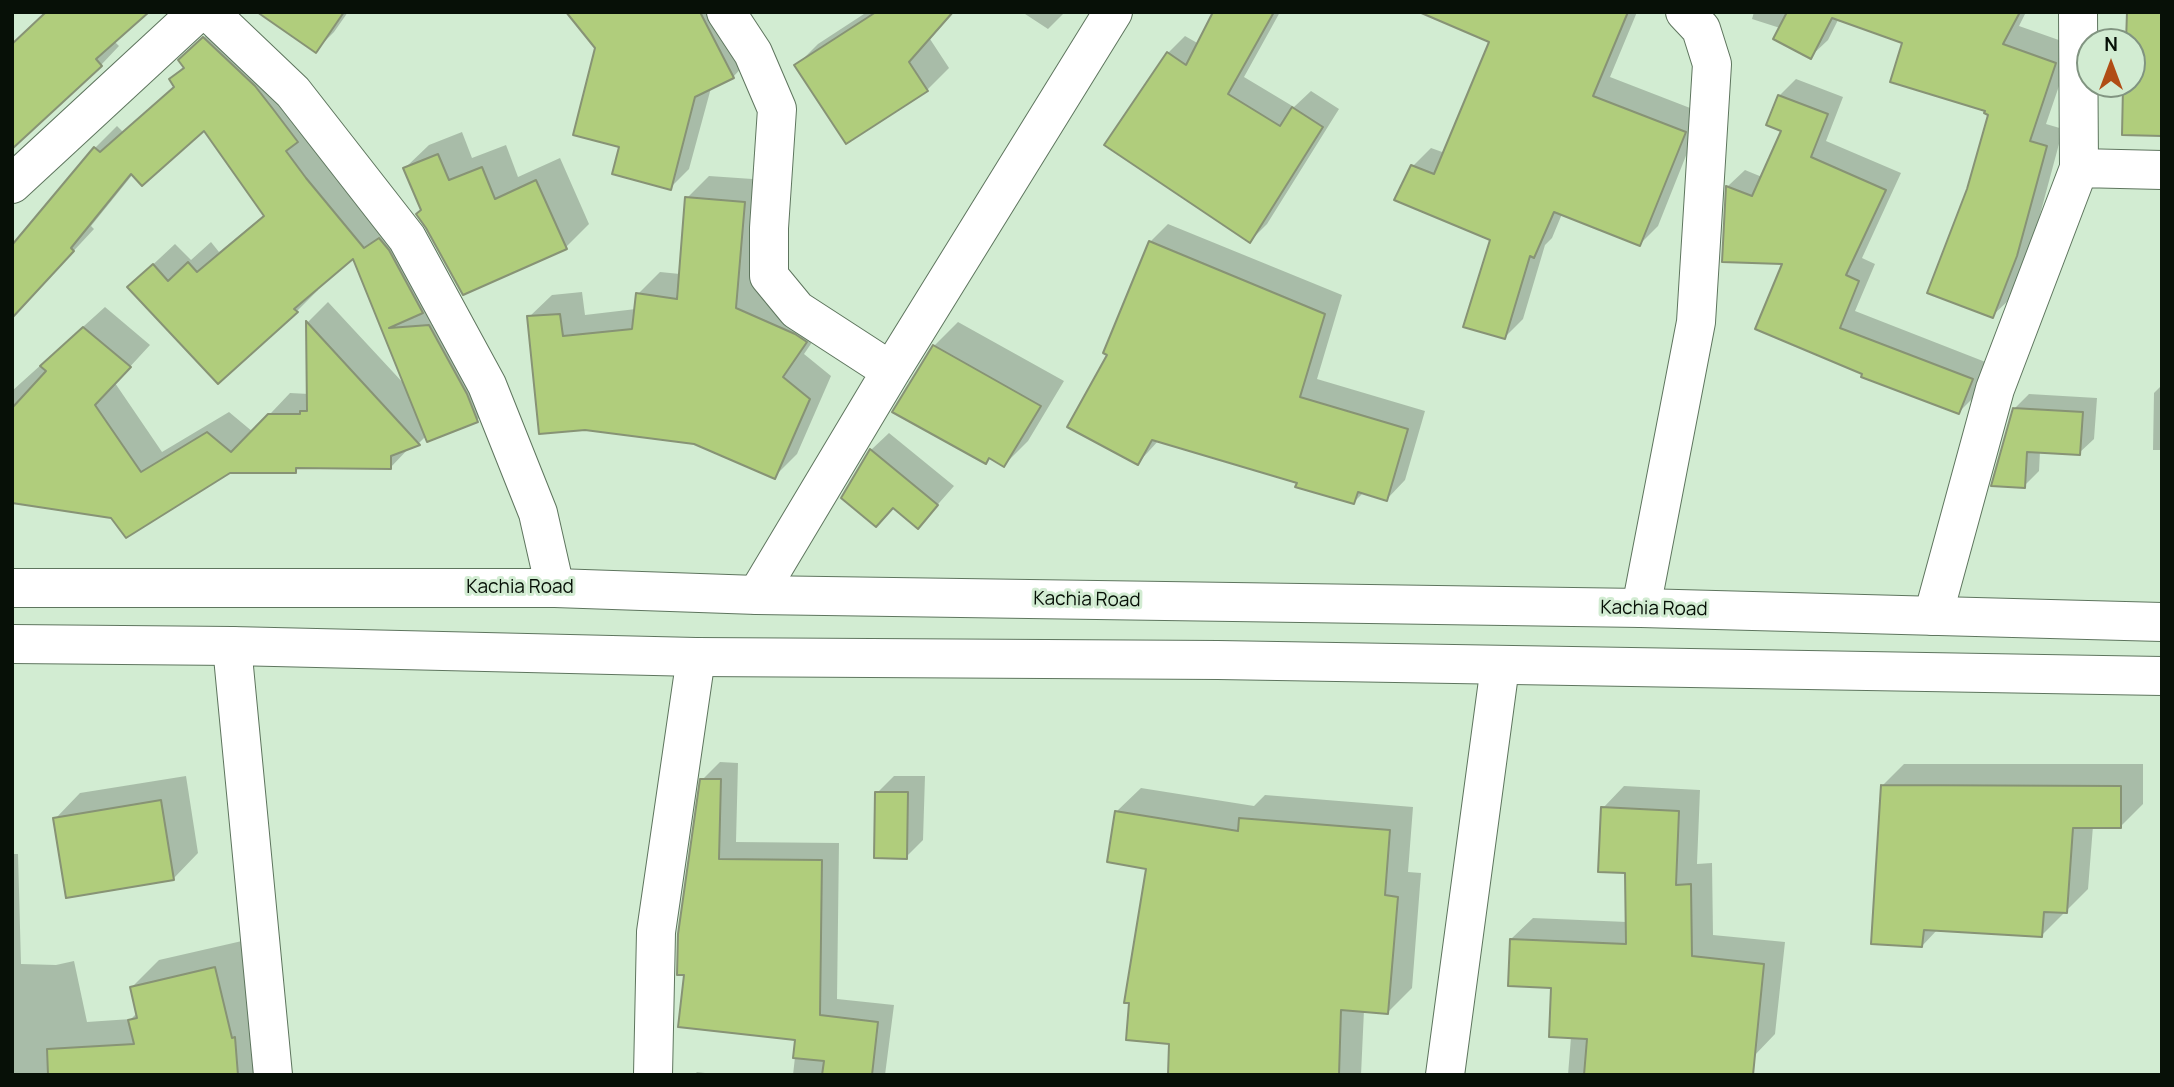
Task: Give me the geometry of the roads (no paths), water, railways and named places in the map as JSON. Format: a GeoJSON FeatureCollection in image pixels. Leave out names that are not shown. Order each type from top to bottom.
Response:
{"type":"FeatureCollection","features":[{"type":"Feature","properties":{"kind":"main road"},"geometry":{"type":"LineString","coordinates":[[12,184],[198,12]]}},
{"type":"Feature","properties":{"kind":"main road"},"geometry":{"type":"LineString","coordinates":[[209,12],[293,92],[407,238],[487,385],[538,513],[555,588]]}},
{"type":"Feature","properties":{"kind":"main road"},"geometry":{"type":"LineString","coordinates":[[726,12],[753,53],[777,109],[769,228],[769,276],[797,310],[891,371]]}},
{"type":"Feature","properties":{"kind":"main road"},"geometry":{"type":"LineString","coordinates":[[757,595],[891,371],[1113,12]]}},
{"type":"Feature","properties":{"kind":"main road"},"geometry":{"type":"LineString","coordinates":[[1641,608],[1696,322],[1712,64],[1701,29],[1685,12]]}},
{"type":"Feature","properties":{"kind":"main road"},"geometry":{"type":"LineString","coordinates":[[1933,616],[1995,389],[2079,167],[2078,12]]}},
{"type":"Feature","properties":{"kind":"main road"},"geometry":{"type":"LineString","coordinates":[[2079,167],[2162,170]]}},
{"type":"Feature","properties":{"kind":"main road","name":"Kachia Road"},"geometry":{"type":"LineString","coordinates":[[12,589],[555,588],[757,595],[1641,608],[2162,622]]}},
{"type":"Feature","properties":{"kind":"main road"},"geometry":{"type":"LineString","coordinates":[[12,644],[232,646],[696,657],[1218,660],[2162,676]]}},
{"type":"Feature","properties":{"kind":"main road"},"geometry":{"type":"LineString","coordinates":[[232,646],[273,1075]]}},
{"type":"Feature","properties":{"kind":"main road"},"geometry":{"type":"LineString","coordinates":[[653,1075],[656,932],[696,657]]}},
{"type":"Feature","properties":{"kind":"main road"},"geometry":{"type":"LineString","coordinates":[[1445,1075],[1500,666]]}}]}
